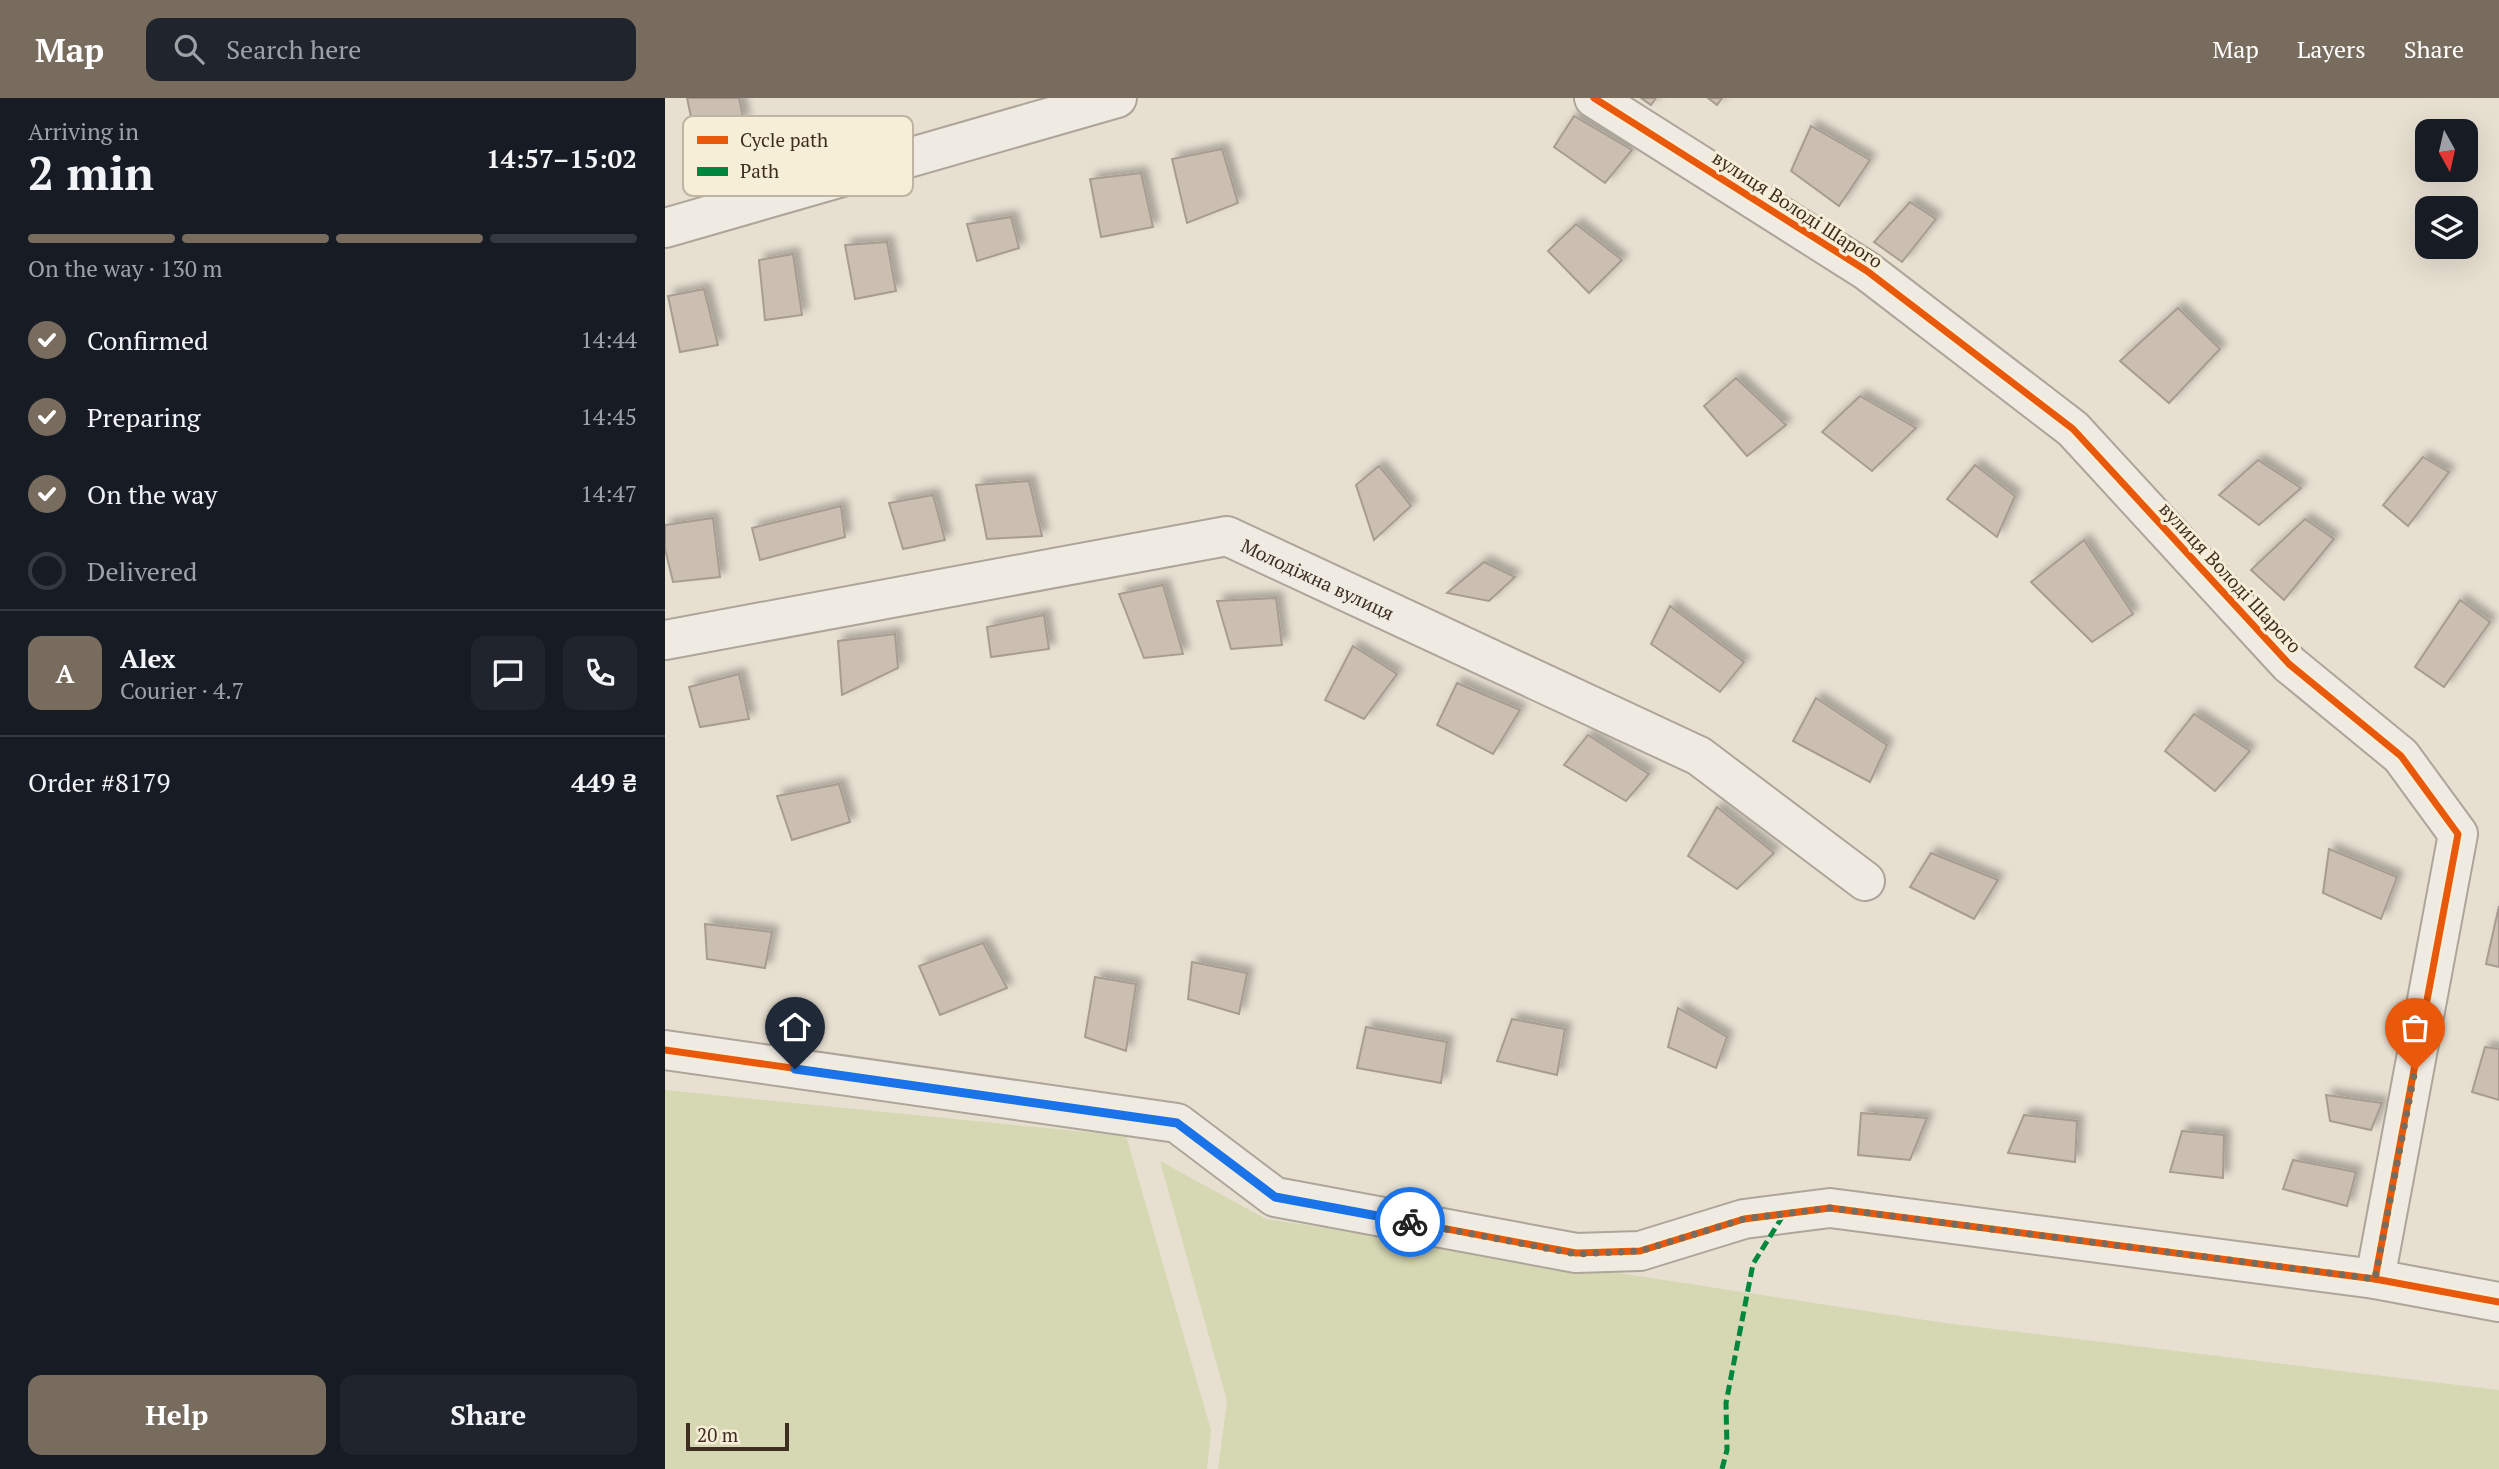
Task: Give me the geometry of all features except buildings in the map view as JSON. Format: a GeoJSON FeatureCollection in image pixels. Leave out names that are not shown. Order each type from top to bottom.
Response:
{"type":"FeatureCollection","features":[{"type":"Feature","properties":{"kind":"street"},"geometry":{"type":"LineString","coordinates":[[913,157],[1117,98]]}},
{"type":"Feature","properties":{"kind":"street","name":"вулиця Володі Шарого"},"geometry":{"type":"LineString","coordinates":[[1594,98],[1867,271],[2073,429],[2289,664],[2401,756],[2458,834],[2375,1279]]}},
{"type":"Feature","properties":{"kind":"street"},"geometry":{"type":"LineString","coordinates":[[665,228],[776,196]]}},
{"type":"Feature","properties":{"kind":"street","name":"Молодіжна вулиця"},"geometry":{"type":"LineString","coordinates":[[665,640],[1227,536],[1699,756],[1865,881]]}},
{"type":"Feature","properties":{"kind":"street"},"geometry":{"type":"LineString","coordinates":[[665,1050],[1177,1123],[1275,1197],[1576,1254],[1640,1251],[1744,1219],[1830,1208],[2375,1279],[2499,1302]]}},
{"type":"Feature","properties":{"kind":"green space"},"geometry":{"type":"Polygon","coordinates":[[[665,1090],[1126,1136],[1211,1430],[1207,1469],[665,1469],[665,1090]]]}},
{"type":"Feature","properties":{"kind":"green space"},"geometry":{"type":"Polygon","coordinates":[[[1160,1161],[1266,1219],[1945,1323],[2499,1390],[2499,1469],[1218,1469],[1227,1401],[1160,1161]]]}},
{"type":"Feature","properties":{"kind":"marked path"},"geometry":{"type":"LineString","coordinates":[[1722,1469],[1727,1450],[1726,1403],[1753,1264],[1784,1214]]}},
{"type":"Feature","properties":{"kind":"cycle path"},"geometry":{"type":"LineString","coordinates":[[1594,98],[1867,271],[2073,429],[2289,664],[2401,756],[2458,834],[2375,1279]]}},
{"type":"Feature","properties":{"kind":"cycle path"},"geometry":{"type":"LineString","coordinates":[[665,1050],[1177,1123],[1275,1197],[1576,1253],[1640,1251],[1744,1219],[1830,1208],[2375,1279],[2499,1302]]}},
{"type":"Feature","properties":{"kind":"way so far"},"geometry":{"type":"LineString","coordinates":[[1410,1222],[1576,1254],[1640,1251],[1744,1219],[1830,1208],[2375,1279],[2415,1070]]}},
{"type":"Feature","properties":{"kind":"route"},"geometry":{"type":"LineString","coordinates":[[795,1069],[1177,1123],[1275,1197],[1410,1222]]}}]}
